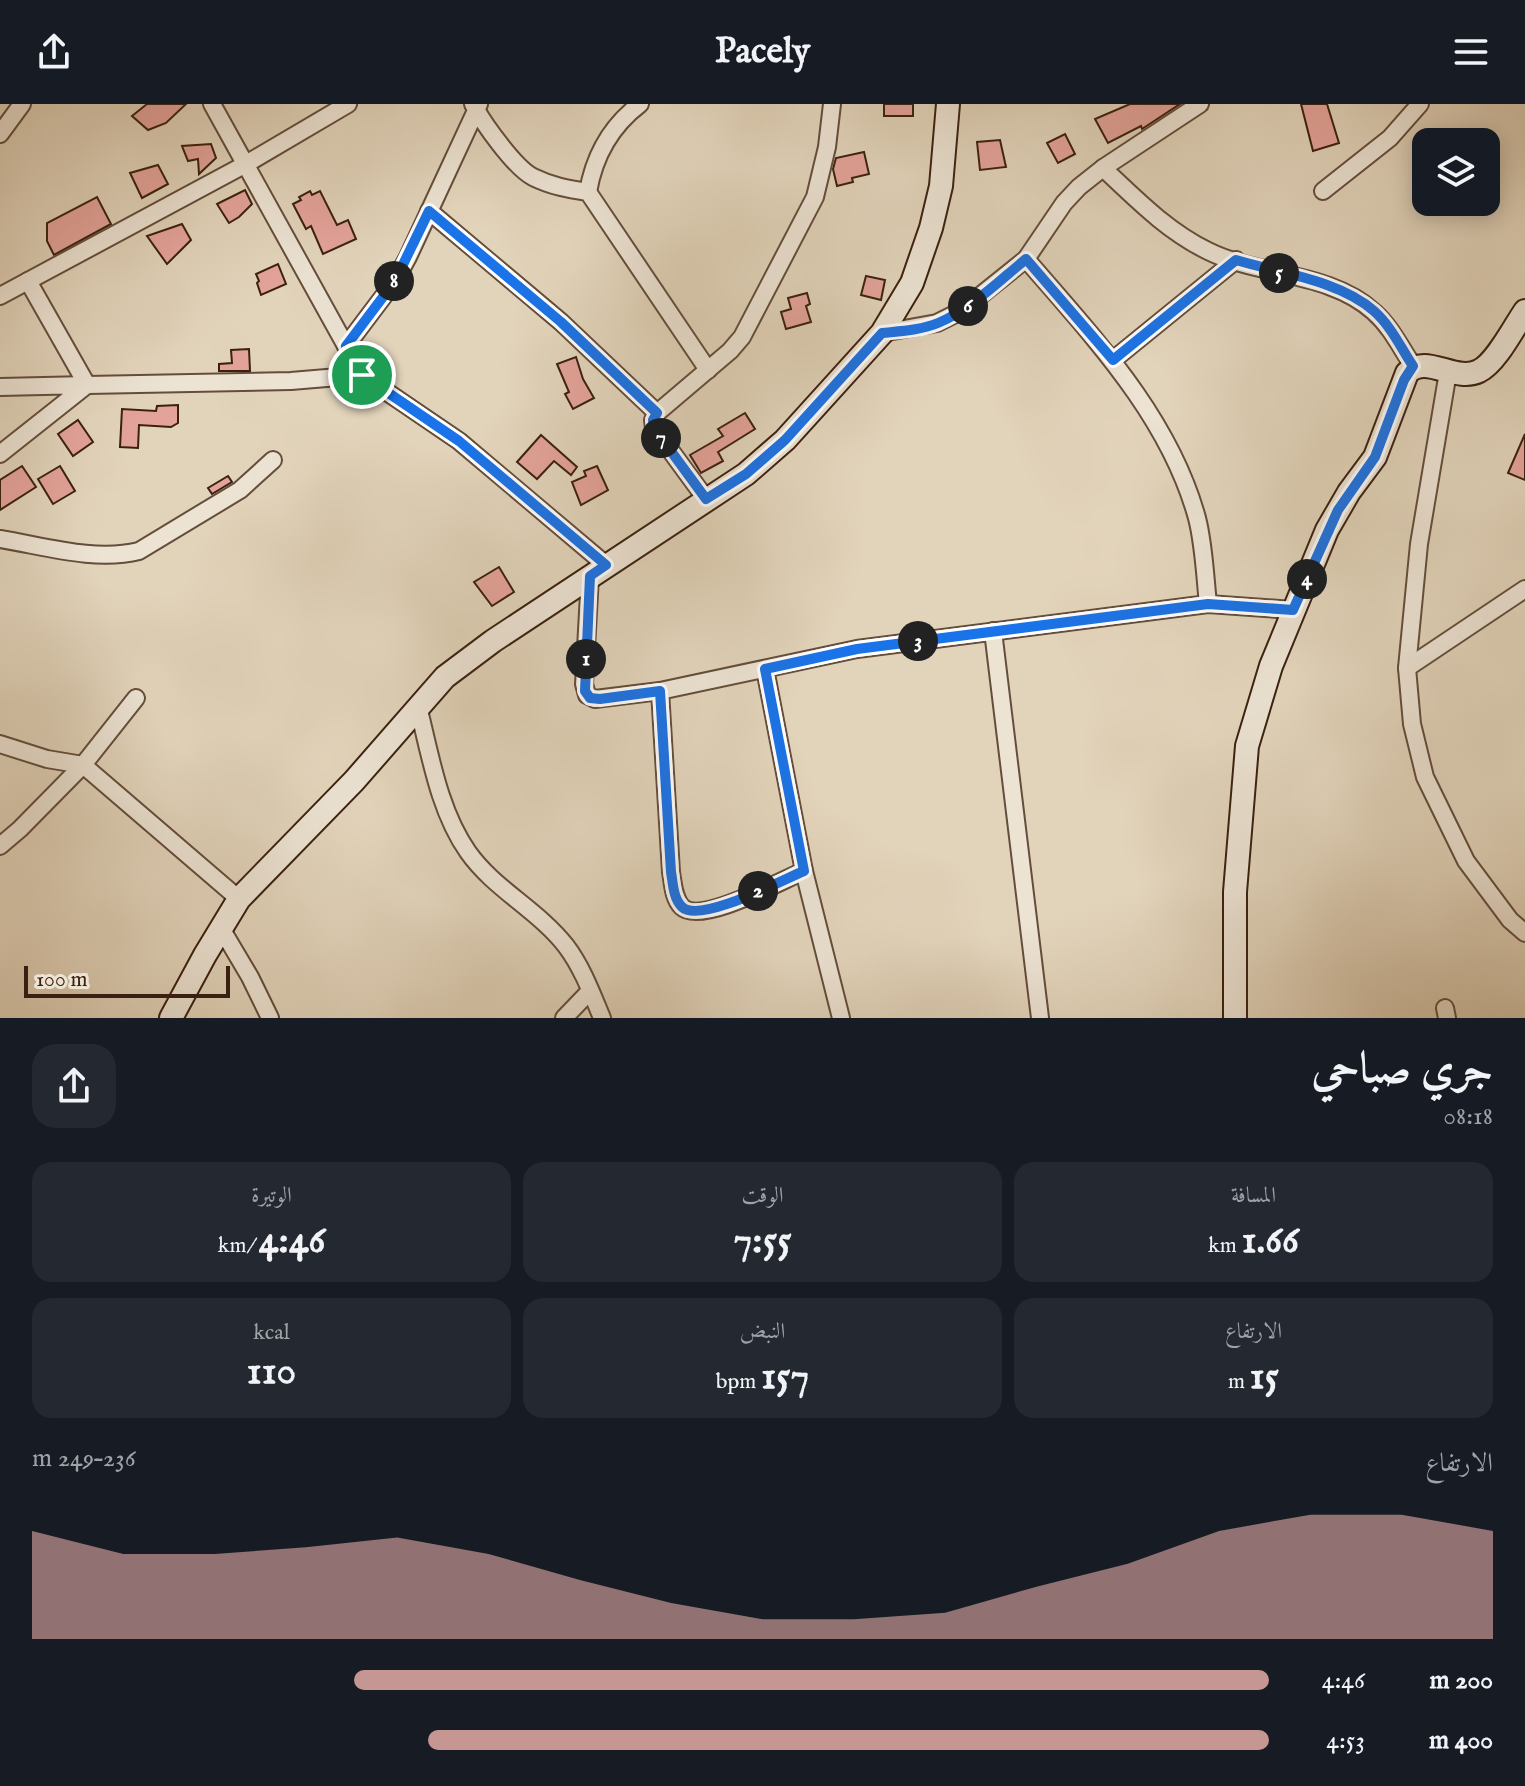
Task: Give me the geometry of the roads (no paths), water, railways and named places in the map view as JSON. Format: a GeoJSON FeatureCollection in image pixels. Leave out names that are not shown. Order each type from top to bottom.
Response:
{"type":"FeatureCollection","features":[{"type":"Feature","properties":{"kind":"street"},"geometry":{"type":"LineString","coordinates":[[0,134],[22,104]]}},
{"type":"Feature","properties":{"kind":"street"},"geometry":{"type":"LineString","coordinates":[[212,104],[362,375],[459,441],[598,571]]}},
{"type":"Feature","properties":{"kind":"street"},"geometry":{"type":"LineString","coordinates":[[0,296],[246,164],[348,104]]}},
{"type":"Feature","properties":{"kind":"street"},"geometry":{"type":"LineString","coordinates":[[640,104],[616,128],[592,166],[588,192],[708,370]]}},
{"type":"Feature","properties":{"kind":"street"},"geometry":{"type":"LineString","coordinates":[[706,499],[654,428],[653,420],[742,337],[815,197],[832,104]]}},
{"type":"Feature","properties":{"kind":"street"},"geometry":{"type":"LineString","coordinates":[[171,1018],[239,899],[354,781],[418,706],[462,662],[746,474],[785,440],[882,333],[912,283],[931,228],[941,186],[948,104]]}},
{"type":"Feature","properties":{"kind":"street"},"geometry":{"type":"LineString","coordinates":[[882,333],[937,323],[961,311],[1026,259],[1064,203],[1103,168],[1200,104]]}},
{"type":"Feature","properties":{"kind":"street"},"geometry":{"type":"LineString","coordinates":[[1323,191],[1390,138],[1420,104]]}},
{"type":"Feature","properties":{"kind":"street"},"geometry":{"type":"LineString","coordinates":[[346,346],[395,281],[476,106]]}},
{"type":"Feature","properties":{"kind":"street"},"geometry":{"type":"LineString","coordinates":[[476,106],[500,143],[529,175],[559,188],[588,192]]}},
{"type":"Feature","properties":{"kind":"street"},"geometry":{"type":"LineString","coordinates":[[1103,168],[1177,235],[1211,253],[1313,280],[1373,310],[1389,328],[1413,366]]}},
{"type":"Feature","properties":{"kind":"street"},"geometry":{"type":"LineString","coordinates":[[429,211],[561,322],[657,413]]}},
{"type":"Feature","properties":{"kind":"street"},"geometry":{"type":"LineString","coordinates":[[1026,259],[1113,360],[1171,449],[1198,523],[1208,604]]}},
{"type":"Feature","properties":{"kind":"street"},"geometry":{"type":"LineString","coordinates":[[1113,360],[1236,260]]}},
{"type":"Feature","properties":{"kind":"street"},"geometry":{"type":"LineString","coordinates":[[28,281],[87,385]]}},
{"type":"Feature","properties":{"kind":"street"},"geometry":{"type":"LineString","coordinates":[[1413,366],[1431,366],[1465,374],[1480,371],[1493,358],[1525,311]]}},
{"type":"Feature","properties":{"kind":"street"},"geometry":{"type":"LineString","coordinates":[[1235,1018],[1235,892],[1247,746],[1271,666],[1293,610],[1338,510],[1375,457],[1404,380],[1413,366]]}},
{"type":"Feature","properties":{"kind":"street"},"geometry":{"type":"LineString","coordinates":[[1448,372],[1419,544],[1407,668],[1412,724],[1425,777],[1466,861],[1518,919],[1525,933]]}},
{"type":"Feature","properties":{"kind":"street"},"geometry":{"type":"LineString","coordinates":[[0,387],[291,381],[362,375]]}},
{"type":"Feature","properties":{"kind":"street"},"geometry":{"type":"LineString","coordinates":[[0,454],[87,385]]}},
{"type":"Feature","properties":{"kind":"street"},"geometry":{"type":"LineString","coordinates":[[0,539],[99,554],[122,555],[139,551],[240,490],[273,460]]}},
{"type":"Feature","properties":{"kind":"street"},"geometry":{"type":"LineString","coordinates":[[598,571],[584,684],[587,695],[600,699],[660,691],[857,649],[993,631],[1208,604],[1293,610]]}},
{"type":"Feature","properties":{"kind":"street"},"geometry":{"type":"LineString","coordinates":[[1407,668],[1525,589]]}},
{"type":"Feature","properties":{"kind":"street"},"geometry":{"type":"LineString","coordinates":[[993,631],[1040,1018]]}},
{"type":"Feature","properties":{"kind":"street"},"geometry":{"type":"LineString","coordinates":[[765,669],[804,871],[841,1018]]}},
{"type":"Feature","properties":{"kind":"street"},"geometry":{"type":"LineString","coordinates":[[660,691],[671,872],[675,897],[681,906],[690,912],[712,910],[804,871]]}},
{"type":"Feature","properties":{"kind":"street"},"geometry":{"type":"LineString","coordinates":[[0,846],[83,765],[136,698]]}},
{"type":"Feature","properties":{"kind":"street"},"geometry":{"type":"LineString","coordinates":[[418,706],[434,772],[465,848],[491,880],[555,935],[571,954],[602,1018]]}},
{"type":"Feature","properties":{"kind":"street"},"geometry":{"type":"LineString","coordinates":[[0,744],[47,759],[83,765],[239,899]]}},
{"type":"Feature","properties":{"kind":"street"},"geometry":{"type":"LineString","coordinates":[[221,928],[270,1018]]}},
{"type":"Feature","properties":{"kind":"street"},"geometry":{"type":"LineString","coordinates":[[564,1018],[590,991]]}}]}
